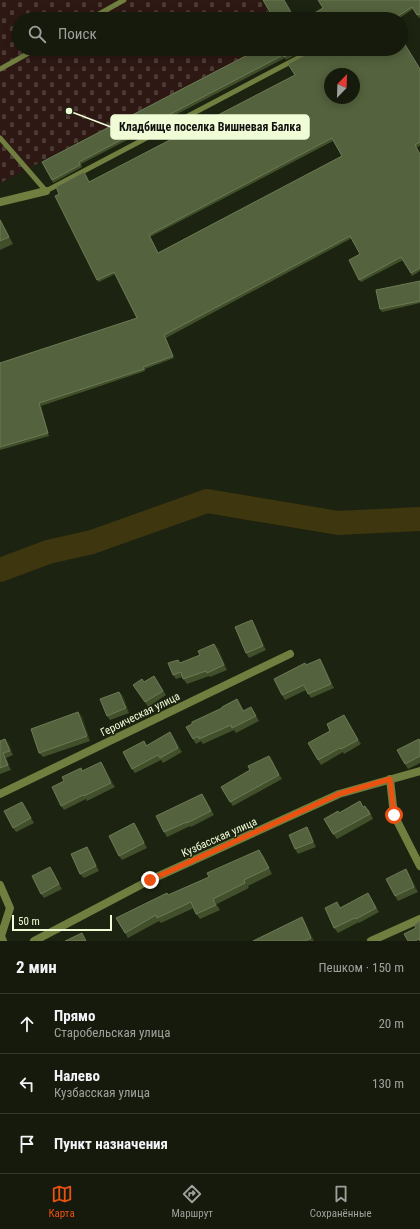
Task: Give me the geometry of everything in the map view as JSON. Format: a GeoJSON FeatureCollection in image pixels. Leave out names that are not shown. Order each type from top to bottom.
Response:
{"type":"FeatureCollection","features":[{"type":"Feature","properties":{"kind":"street"},"geometry":{"type":"LineString","coordinates":[[0,202],[46,191]]}},
{"type":"Feature","properties":{"kind":"street","name":"Героическая улица"},"geometry":{"type":"LineString","coordinates":[[0,794],[290,654]]}},
{"type":"Feature","properties":{"kind":"street","name":"Кузбасская улица"},"geometry":{"type":"LineString","coordinates":[[34,941],[150,880],[339,794],[420,771]]}},
{"type":"Feature","properties":{"kind":"street"},"geometry":{"type":"LineString","coordinates":[[390,779],[394,815],[420,866]]}},
{"type":"Feature","properties":{"kind":"street"},"geometry":{"type":"LineString","coordinates":[[0,885],[10,908],[1,936],[3,941]]}},
{"type":"Feature","properties":{"kind":"street"},"geometry":{"type":"LineString","coordinates":[[371,941],[420,919]]}},
{"type":"Feature","properties":{"kind":"lane"},"geometry":{"type":"LineString","coordinates":[[103,12],[124,0]]}},
{"type":"Feature","properties":{"kind":"lane"},"geometry":{"type":"LineString","coordinates":[[0,69],[23,56]]}},
{"type":"Feature","properties":{"kind":"lane"},"geometry":{"type":"LineString","coordinates":[[0,138],[46,191],[302,56]]}},
{"type":"Feature","properties":{"kind":"green space"},"geometry":{"type":"Polygon","coordinates":[[[0,0],[261,0],[269,12],[12,12],[12,56],[245,56],[0,183],[0,0]]]}},
{"type":"Feature","properties":{"kind":"building"},"geometry":{"type":"Polygon","coordinates":[[[263,0],[284,0],[291,12],[270,12],[263,0]]]}},
{"type":"Feature","properties":{"kind":"building"},"geometry":{"type":"Polygon","coordinates":[[[318,0],[420,0],[420,14],[417,15],[412,7],[404,12],[316,12],[323,8],[318,0]]]}},
{"type":"Feature","properties":{"kind":"building"},"geometry":{"type":"Polygon","coordinates":[[[408,49],[420,69],[420,142],[415,145],[420,154],[420,268],[411,273],[401,257],[359,280],[349,260],[360,254],[350,236],[164,335],[173,356],[143,367],[144,369],[39,403],[48,433],[0,447],[0,363],[137,318],[114,272],[97,280],[55,196],[59,194],[56,187],[84,172],[89,182],[295,75],[288,64],[303,56],[408,56],[408,49]],[[332,138],[149,235],[158,253],[342,156],[332,138]]]}},
{"type":"Feature","properties":{"kind":"building"},"geometry":{"type":"Polygon","coordinates":[[[246,56],[281,56],[79,162],[80,165],[52,180],[42,162],[246,56]]]}},
{"type":"Feature","properties":{"kind":"building"},"geometry":{"type":"Polygon","coordinates":[[[0,220],[9,237],[0,241],[0,220]]]}},
{"type":"Feature","properties":{"kind":"building"},"geometry":{"type":"Polygon","coordinates":[[[420,281],[420,301],[380,309],[376,290],[420,281]]]}},
{"type":"Feature","properties":{"kind":"building"},"geometry":{"type":"Polygon","coordinates":[[[252,620],[263,646],[246,653],[235,627],[252,620]]]}},
{"type":"Feature","properties":{"kind":"building"},"geometry":{"type":"Polygon","coordinates":[[[214,644],[224,665],[207,673],[206,671],[183,679],[181,672],[173,675],[168,663],[178,660],[180,663],[200,655],[198,651],[214,644]]]}},
{"type":"Feature","properties":{"kind":"building"},"geometry":{"type":"Polygon","coordinates":[[[320,659],[331,684],[308,694],[304,685],[282,695],[274,679],[305,663],[306,665],[320,659]]]}},
{"type":"Feature","properties":{"kind":"building"},"geometry":{"type":"Polygon","coordinates":[[[154,676],[163,691],[145,702],[133,685],[142,679],[144,682],[154,676]]]}},
{"type":"Feature","properties":{"kind":"building"},"geometry":{"type":"Polygon","coordinates":[[[119,692],[126,708],[107,716],[100,699],[119,692]]]}},
{"type":"Feature","properties":{"kind":"building"},"geometry":{"type":"Polygon","coordinates":[[[237,699],[243,711],[251,707],[256,716],[232,728],[231,725],[199,739],[198,736],[193,739],[186,727],[192,724],[192,722],[237,699]]]}},
{"type":"Feature","properties":{"kind":"building"},"geometry":{"type":"Polygon","coordinates":[[[78,712],[87,736],[39,753],[31,729],[78,712]]]}},
{"type":"Feature","properties":{"kind":"building"},"geometry":{"type":"Polygon","coordinates":[[[344,715],[358,740],[318,760],[308,743],[330,731],[327,724],[344,715]]]}},
{"type":"Feature","properties":{"kind":"building"},"geometry":{"type":"Polygon","coordinates":[[[170,732],[178,748],[160,758],[158,755],[132,769],[123,752],[144,741],[146,746],[170,732]]]}},
{"type":"Feature","properties":{"kind":"building"},"geometry":{"type":"Polygon","coordinates":[[[5,739],[10,751],[3,753],[8,765],[0,768],[0,741],[5,739]]]}},
{"type":"Feature","properties":{"kind":"building"},"geometry":{"type":"Polygon","coordinates":[[[419,739],[420,756],[405,764],[397,750],[419,739]]]}},
{"type":"Feature","properties":{"kind":"building"},"geometry":{"type":"Polygon","coordinates":[[[269,756],[279,775],[230,802],[221,787],[250,770],[248,766],[269,756]]]}},
{"type":"Feature","properties":{"kind":"building"},"geometry":{"type":"Polygon","coordinates":[[[101,762],[111,783],[61,806],[52,787],[64,781],[62,777],[81,768],[82,771],[101,762]]]}},
{"type":"Feature","properties":{"kind":"building"},"geometry":{"type":"Polygon","coordinates":[[[202,794],[211,811],[164,832],[156,816],[202,794]]]}},
{"type":"Feature","properties":{"kind":"building"},"geometry":{"type":"Polygon","coordinates":[[[360,801],[363,807],[365,806],[370,814],[333,834],[324,819],[338,811],[339,813],[360,801]]]}},
{"type":"Feature","properties":{"kind":"building"},"geometry":{"type":"Polygon","coordinates":[[[22,802],[31,818],[13,828],[4,811],[22,802]]]}},
{"type":"Feature","properties":{"kind":"building"},"geometry":{"type":"Polygon","coordinates":[[[134,823],[144,843],[119,856],[109,836],[134,823]]]}},
{"type":"Feature","properties":{"kind":"building"},"geometry":{"type":"Polygon","coordinates":[[[307,827],[313,842],[295,849],[289,835],[307,827]]]}},
{"type":"Feature","properties":{"kind":"building"},"geometry":{"type":"Polygon","coordinates":[[[87,847],[96,866],[80,874],[71,854],[87,847]]]}},
{"type":"Feature","properties":{"kind":"building"},"geometry":{"type":"Polygon","coordinates":[[[259,850],[269,868],[244,880],[245,883],[213,899],[216,905],[196,914],[191,902],[157,918],[156,915],[125,933],[116,918],[167,893],[168,895],[209,877],[207,873],[259,850]]]}},
{"type":"Feature","properties":{"kind":"building"},"geometry":{"type":"Polygon","coordinates":[[[50,867],[59,884],[41,894],[32,876],[50,867]]]}},
{"type":"Feature","properties":{"kind":"building"},"geometry":{"type":"Polygon","coordinates":[[[406,869],[414,887],[395,896],[386,879],[406,869]]]}},
{"type":"Feature","properties":{"kind":"building"},"geometry":{"type":"Polygon","coordinates":[[[368,893],[376,908],[356,919],[355,918],[334,928],[325,908],[337,902],[340,908],[368,893]]]}},
{"type":"Feature","properties":{"kind":"building"},"geometry":{"type":"Polygon","coordinates":[[[302,917],[311,938],[305,941],[253,941],[302,917]]]}},
{"type":"Feature","properties":{"kind":"building"},"geometry":{"type":"Polygon","coordinates":[[[420,921],[420,941],[419,939],[415,941],[408,941],[404,934],[416,928],[414,925],[420,921]]]}},
{"type":"Feature","properties":{"kind":"building"},"geometry":{"type":"Polygon","coordinates":[[[82,933],[86,941],[65,941],[82,933]]]}},
{"type":"Feature","properties":{"kind":"waterway"},"geometry":{"type":"LineString","coordinates":[[0,570],[48,552],[92,542],[207,501],[338,523],[420,519]]}},
{"type":"Feature","properties":{"kind":"place","name":"Кладбище поселка Вишневая Балка"},"geometry":{"type":"Point","coordinates":[69,111]}},
{"type":"Feature","properties":{"kind":"route"},"geometry":{"type":"LineString","coordinates":[[150,880],[339,794],[390,779],[394,815]]}}]}
